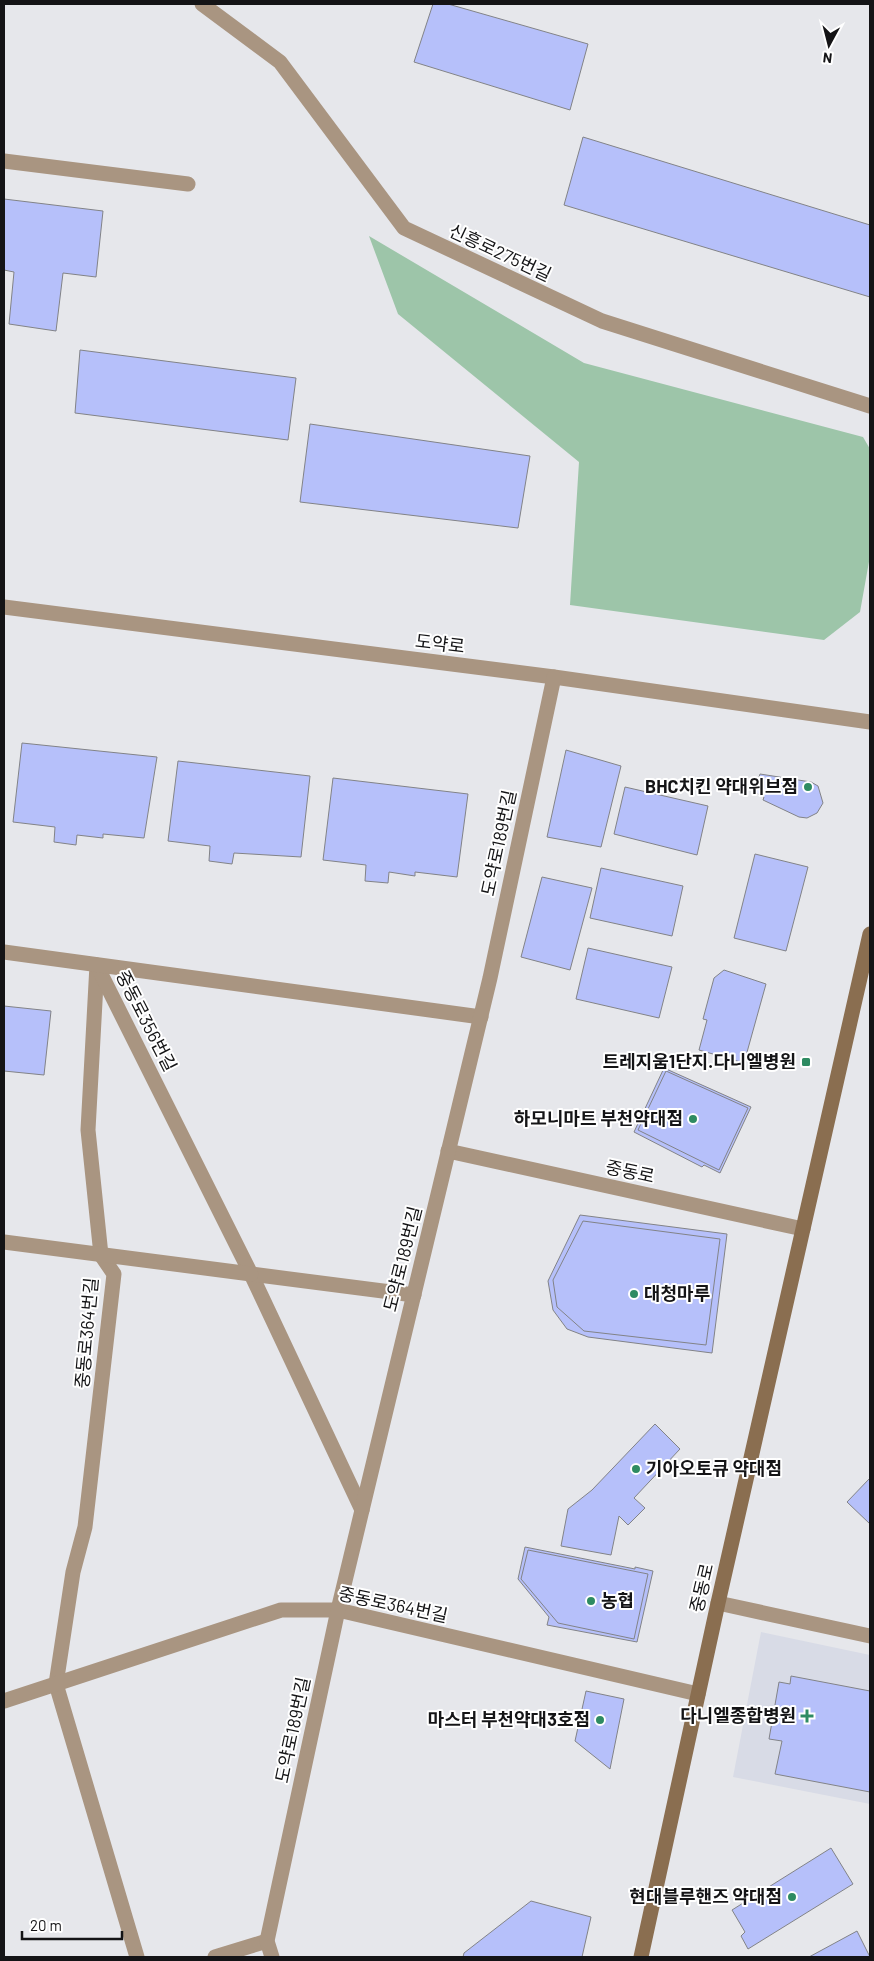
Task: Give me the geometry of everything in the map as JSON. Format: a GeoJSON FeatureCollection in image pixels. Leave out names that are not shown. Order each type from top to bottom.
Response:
{"type":"FeatureCollection","features":[{"type":"Feature","properties":{"kind":"street","name":"신흥로275번길"},"geometry":{"type":"LineString","coordinates":[[202,4],[280,62],[404,228],[602,321],[870,406]]}},
{"type":"Feature","properties":{"kind":"street"},"geometry":{"type":"LineString","coordinates":[[4,161],[188,184]]}},
{"type":"Feature","properties":{"kind":"street","name":"도약로"},"geometry":{"type":"LineString","coordinates":[[4,607],[554,677],[870,722]]}},
{"type":"Feature","properties":{"kind":"street","name":"도약로189번길"},"geometry":{"type":"LineString","coordinates":[[266,1941],[338,1610],[481,1017],[554,677]]}},
{"type":"Feature","properties":{"kind":"street","name":"중동로"},"geometry":{"type":"LineString","coordinates":[[641,1957],[718,1603],[870,934]]}},
{"type":"Feature","properties":{"kind":"street"},"geometry":{"type":"LineString","coordinates":[[4,952],[481,1017]]}},
{"type":"Feature","properties":{"kind":"street","name":"중동로356번길"},"geometry":{"type":"LineString","coordinates":[[97,965],[88,1130],[101,1255]]}},
{"type":"Feature","properties":{"kind":"street","name":"중동로356번길"},"geometry":{"type":"LineString","coordinates":[[97,965],[251,1274]]}},
{"type":"Feature","properties":{"kind":"street","name":"중동로"},"geometry":{"type":"LineString","coordinates":[[448,1151],[803,1229]]}},
{"type":"Feature","properties":{"kind":"street"},"geometry":{"type":"LineString","coordinates":[[4,1242],[414,1295]]}},
{"type":"Feature","properties":{"kind":"street","name":"중동로364번길"},"geometry":{"type":"LineString","coordinates":[[101,1255],[114,1274],[85,1527],[74,1572],[56,1684],[137,1957]]}},
{"type":"Feature","properties":{"kind":"street"},"geometry":{"type":"LineString","coordinates":[[251,1274],[362,1510]]}},
{"type":"Feature","properties":{"kind":"street"},"geometry":{"type":"LineString","coordinates":[[718,1603],[870,1636]]}},
{"type":"Feature","properties":{"kind":"street","name":"중동로364번길"},"geometry":{"type":"LineString","coordinates":[[4,1701],[281,1610],[338,1610],[698,1694]]}},
{"type":"Feature","properties":{"kind":"street"},"geometry":{"type":"LineString","coordinates":[[215,1957],[266,1941],[272,1957]]}},
{"type":"Feature","properties":{"kind":"shaded area","name":"다니엘종합병원"},"geometry":{"type":"Polygon","coordinates":[[[761,1632],[870,1655],[870,1804],[733,1777],[761,1632]]]}},
{"type":"Feature","properties":{"kind":"green space"},"geometry":{"type":"Polygon","coordinates":[[[369,236],[584,363],[863,437],[870,449],[870,556],[860,612],[824,640],[570,605],[579,462],[398,314],[369,236]]]}},
{"type":"Feature","properties":{"kind":"building"},"geometry":{"type":"Polygon","coordinates":[[[433,4],[448,4],[588,44],[570,110],[414,62],[433,4]]]}},
{"type":"Feature","properties":{"kind":"building"},"geometry":{"type":"Polygon","coordinates":[[[583,137],[870,225],[870,297],[564,205],[583,137]]]}},
{"type":"Feature","properties":{"kind":"building"},"geometry":{"type":"Polygon","coordinates":[[[4,199],[103,211],[96,277],[63,273],[56,331],[9,324],[14,272],[4,270],[4,199]]]}},
{"type":"Feature","properties":{"kind":"building"},"geometry":{"type":"Polygon","coordinates":[[[80,350],[296,378],[288,440],[75,413],[80,350]]]}},
{"type":"Feature","properties":{"kind":"building"},"geometry":{"type":"Polygon","coordinates":[[[310,424],[530,456],[518,528],[300,502],[310,424]]]}},
{"type":"Feature","properties":{"kind":"building"},"geometry":{"type":"Polygon","coordinates":[[[22,743],[157,757],[144,838],[103,834],[103,838],[77,835],[76,845],[54,842],[55,827],[13,822],[22,743]]]}},
{"type":"Feature","properties":{"kind":"building"},"geometry":{"type":"Polygon","coordinates":[[[566,750],[621,766],[601,847],[547,837],[566,750]]]}},
{"type":"Feature","properties":{"kind":"building"},"geometry":{"type":"Polygon","coordinates":[[[178,761],[310,776],[301,857],[234,853],[232,864],[209,861],[210,846],[168,841],[178,761]]]}},
{"type":"Feature","properties":{"kind":"building"},"geometry":{"type":"Polygon","coordinates":[[[760,774],[811,782],[818,786],[823,803],[817,813],[807,818],[799,817],[763,800],[764,797],[754,792],[760,774]]]}},
{"type":"Feature","properties":{"kind":"building"},"geometry":{"type":"Polygon","coordinates":[[[333,778],[468,794],[457,877],[415,872],[415,876],[389,872],[388,883],[365,881],[366,865],[323,860],[333,778]]]}},
{"type":"Feature","properties":{"kind":"building"},"geometry":{"type":"Polygon","coordinates":[[[625,787],[708,806],[697,855],[614,834],[625,787]]]}},
{"type":"Feature","properties":{"kind":"building"},"geometry":{"type":"Polygon","coordinates":[[[755,854],[808,867],[786,951],[734,938],[755,854]]]}},
{"type":"Feature","properties":{"kind":"building"},"geometry":{"type":"Polygon","coordinates":[[[601,868],[683,886],[672,936],[590,918],[601,868]]]}},
{"type":"Feature","properties":{"kind":"building"},"geometry":{"type":"Polygon","coordinates":[[[542,877],[592,888],[570,970],[521,957],[542,877]]]}},
{"type":"Feature","properties":{"kind":"building"},"geometry":{"type":"Polygon","coordinates":[[[588,948],[672,967],[659,1018],[576,999],[588,948]]]}},
{"type":"Feature","properties":{"kind":"building"},"geometry":{"type":"Polygon","coordinates":[[[724,970],[766,984],[744,1063],[699,1050],[707,1020],[703,1019],[714,978],[724,970]]]}},
{"type":"Feature","properties":{"kind":"building"},"geometry":{"type":"Polygon","coordinates":[[[4,1006],[51,1011],[44,1075],[4,1071],[4,1006]]]}},
{"type":"Feature","properties":{"kind":"building","name":"하모니마트 부천약대점"},"geometry":{"type":"Polygon","coordinates":[[[664,1068],[751,1107],[720,1173],[704,1165],[702,1167],[634,1132],[664,1068]]]}},
{"type":"Feature","properties":{"kind":"building","name":"하모니마트 부천약대점"},"geometry":{"type":"Polygon","coordinates":[[[666,1071],[748,1108],[719,1170],[638,1130],[666,1071]]]}},
{"type":"Feature","properties":{"kind":"building","name":"대청마루"},"geometry":{"type":"Polygon","coordinates":[[[580,1215],[727,1234],[712,1353],[588,1337],[567,1329],[553,1310],[548,1281],[580,1215]]]}},
{"type":"Feature","properties":{"kind":"building","name":"대청마루"},"geometry":{"type":"Polygon","coordinates":[[[583,1221],[720,1239],[706,1345],[584,1331],[557,1307],[553,1280],[583,1221]]]}},
{"type":"Feature","properties":{"kind":"building","name":"기아오토큐 약대점"},"geometry":{"type":"Polygon","coordinates":[[[655,1424],[680,1449],[634,1498],[645,1508],[628,1525],[619,1516],[611,1555],[561,1546],[568,1509],[592,1490],[655,1424]]]}},
{"type":"Feature","properties":{"kind":"building"},"geometry":{"type":"Polygon","coordinates":[[[870,1478],[870,1524],[847,1502],[870,1478]]]}},
{"type":"Feature","properties":{"kind":"building","name":"농협"},"geometry":{"type":"Polygon","coordinates":[[[525,1547],[653,1571],[637,1642],[547,1625],[549,1617],[518,1579],[525,1547]]]}},
{"type":"Feature","properties":{"kind":"building","name":"농협"},"geometry":{"type":"Polygon","coordinates":[[[528,1550],[648,1574],[634,1639],[558,1623],[521,1579],[528,1550]]]}},
{"type":"Feature","properties":{"kind":"building","name":"다니엘종합병원"},"geometry":{"type":"Polygon","coordinates":[[[791,1676],[870,1691],[870,1792],[775,1774],[782,1741],[769,1739],[779,1682],[790,1684],[791,1676]]]}},
{"type":"Feature","properties":{"kind":"building","name":"마스터 부천약대3호점"},"geometry":{"type":"Polygon","coordinates":[[[586,1691],[624,1699],[610,1769],[575,1741],[586,1691]]]}},
{"type":"Feature","properties":{"kind":"building","name":"현대블루핸즈 약대점"},"geometry":{"type":"Polygon","coordinates":[[[831,1848],[853,1884],[748,1949],[741,1936],[745,1932],[732,1910],[831,1848]]]}},
{"type":"Feature","properties":{"kind":"building"},"geometry":{"type":"Polygon","coordinates":[[[531,1901],[591,1917],[582,1957],[463,1957],[464,1953],[531,1901]]]}},
{"type":"Feature","properties":{"kind":"building"},"geometry":{"type":"Polygon","coordinates":[[[857,1931],[870,1957],[809,1957],[857,1931]]]}},
{"type":"Feature","properties":{"kind":"place","name":"BHC치킨 약대위브점"},"geometry":{"type":"Point","coordinates":[808,787]}},
{"type":"Feature","properties":{"kind":"place","name":"트레지움1단지.다니엘병원"},"geometry":{"type":"Point","coordinates":[806,1062]}},
{"type":"Feature","properties":{"kind":"place","name":"하모니마트 부천약대점"},"geometry":{"type":"Point","coordinates":[693,1119]}},
{"type":"Feature","properties":{"kind":"place","name":"대청마루"},"geometry":{"type":"Point","coordinates":[634,1294]}},
{"type":"Feature","properties":{"kind":"place","name":"기아오토큐 약대점"},"geometry":{"type":"Point","coordinates":[636,1469]}},
{"type":"Feature","properties":{"kind":"place","name":"농협"},"geometry":{"type":"Point","coordinates":[591,1601]}},
{"type":"Feature","properties":{"kind":"place","name":"다니엘종합병원"},"geometry":{"type":"Point","coordinates":[807,1716]}},
{"type":"Feature","properties":{"kind":"place","name":"마스터 부천약대3호점"},"geometry":{"type":"Point","coordinates":[600,1720]}},
{"type":"Feature","properties":{"kind":"place","name":"현대블루핸즈 약대점"},"geometry":{"type":"Point","coordinates":[792,1897]}}]}
